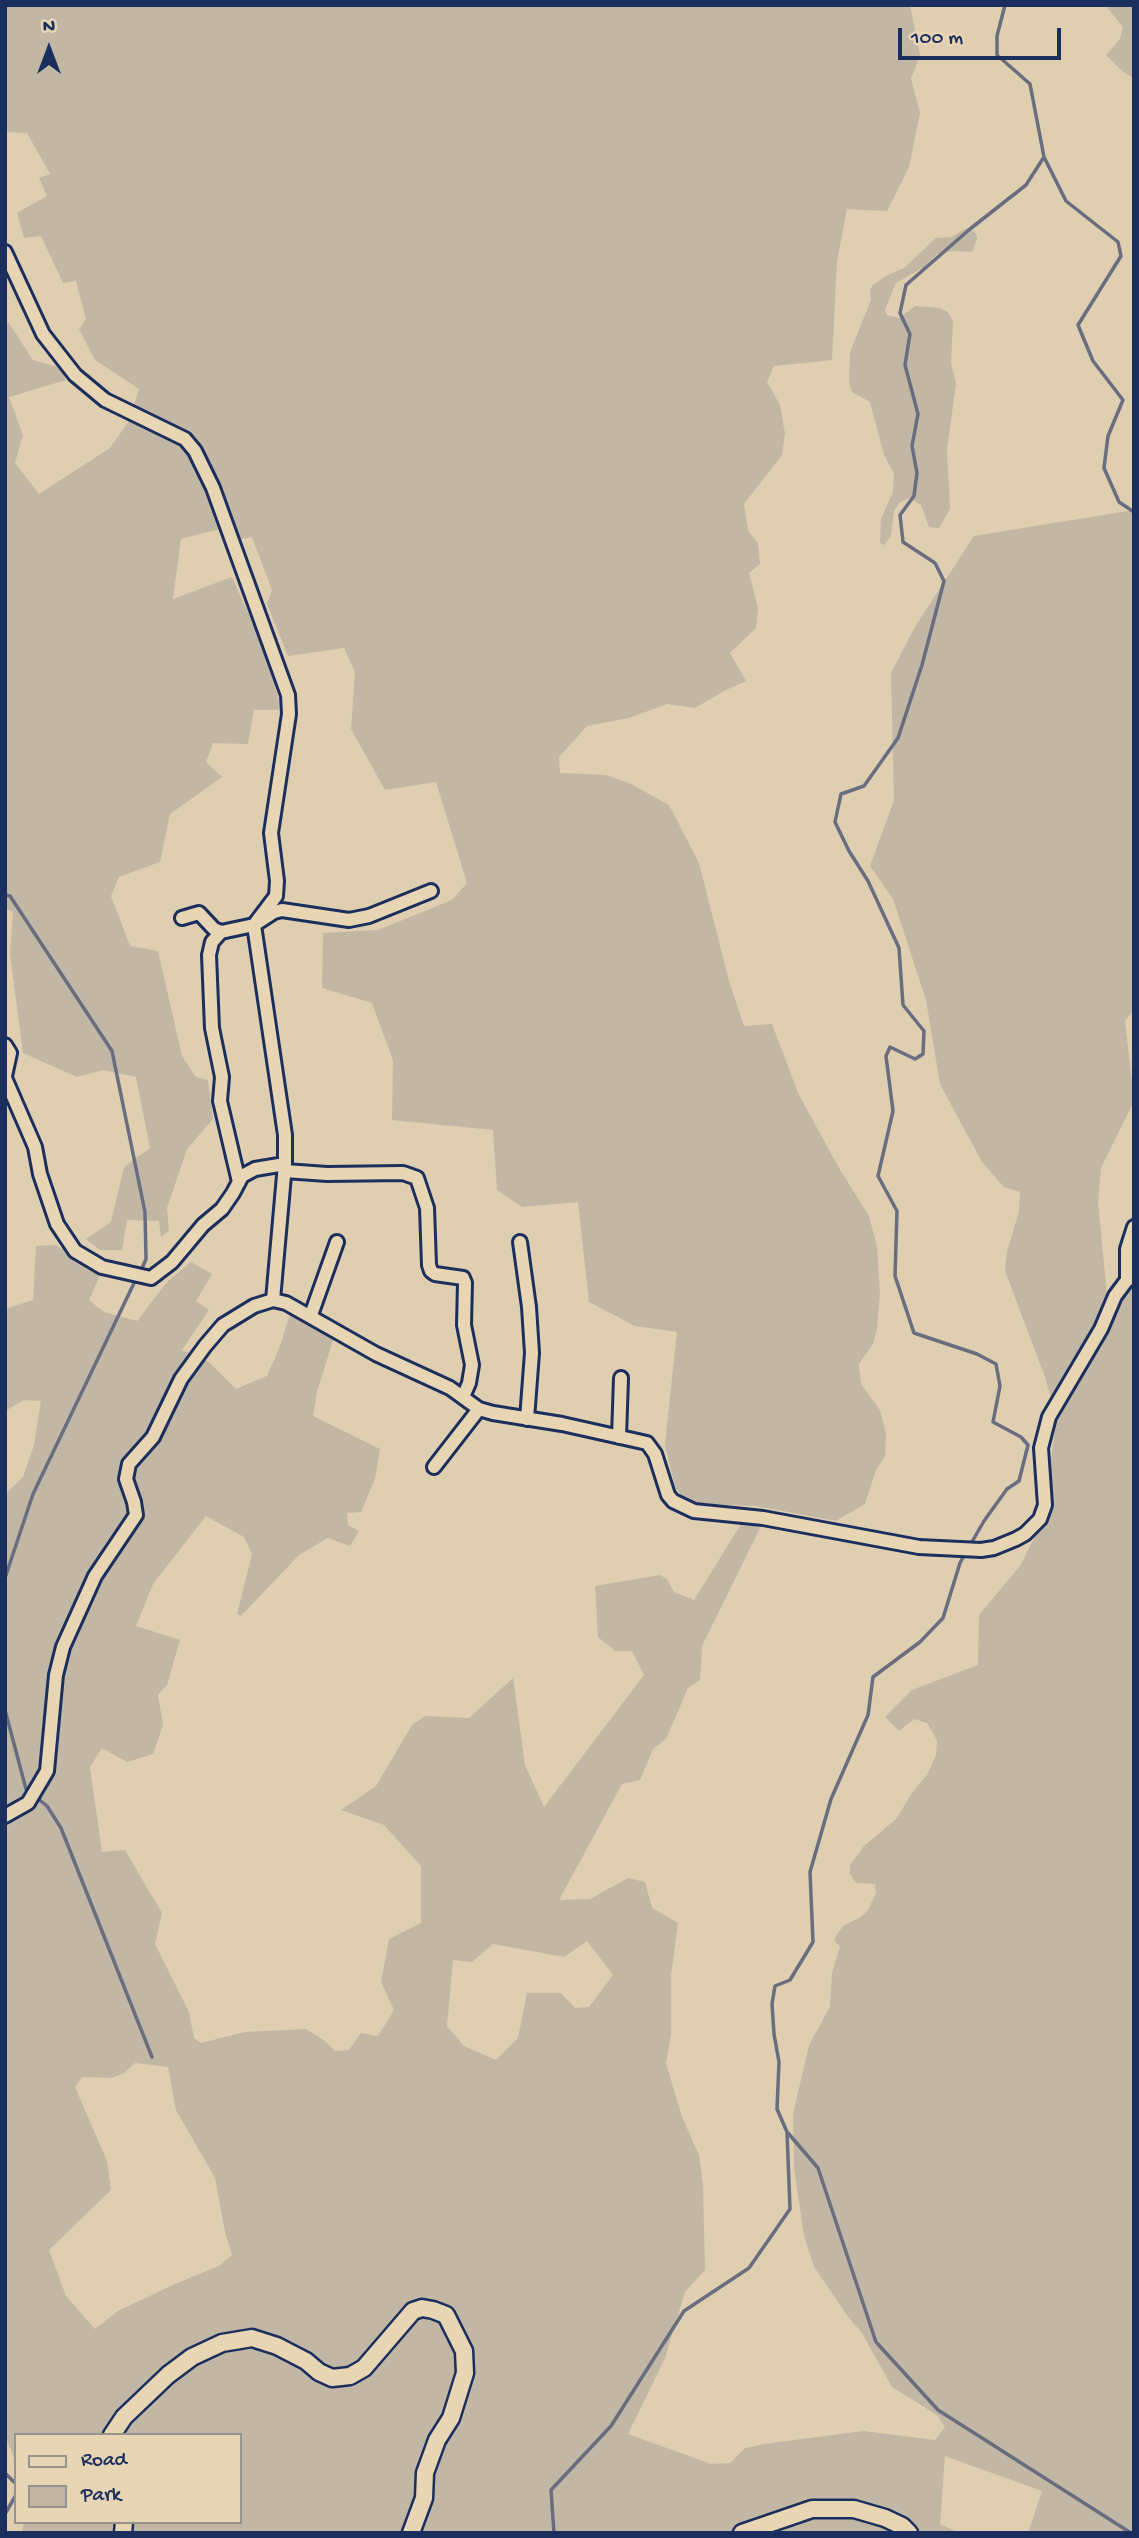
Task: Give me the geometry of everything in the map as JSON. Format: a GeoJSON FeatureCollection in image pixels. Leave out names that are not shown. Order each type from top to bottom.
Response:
{"type":"FeatureCollection","features":[{"type":"Feature","properties":{"kind":"street"},"geometry":{"type":"LineString","coordinates":[[5,252],[43,334],[75,375],[89,389],[106,400],[185,439],[195,451],[213,488],[288,695],[271,833],[277,891],[275,899],[254,925],[284,1124],[285,1168],[273,1300]]}},
{"type":"Feature","properties":{"kind":"street"},"geometry":{"type":"LineString","coordinates":[[182,918],[199,913],[214,929],[221,932],[254,925],[282,910],[340,919],[359,918],[431,891]]}},
{"type":"Feature","properties":{"kind":"street"},"geometry":{"type":"LineString","coordinates":[[221,932],[210,948],[209,956],[212,1028],[222,1077],[220,1101],[239,1182]]}},
{"type":"Feature","properties":{"kind":"street"},"geometry":{"type":"LineString","coordinates":[[5,1045],[10,1053],[10,1060],[5,1077],[35,1147],[40,1174],[57,1224],[75,1251],[102,1267],[151,1278],[172,1262],[203,1225],[222,1209],[242,1176],[255,1169],[285,1168],[327,1174],[403,1173],[417,1178],[427,1208],[431,1270],[435,1274],[463,1278],[465,1283],[464,1325],[472,1365],[463,1397]]}},
{"type":"Feature","properties":{"kind":"street"},"geometry":{"type":"LineString","coordinates":[[5,1816],[32,1797],[47,1771],[56,1675],[69,1629],[94,1576],[136,1515],[126,1479],[129,1464],[153,1437],[181,1379],[214,1335],[232,1318],[254,1306],[273,1300],[286,1303],[376,1354],[439,1382],[479,1409],[647,1443],[655,1454],[668,1495],[673,1501],[694,1511],[763,1518],[897,1544],[981,1550],[1016,1539],[1040,1519],[1045,1505],[1041,1448],[1049,1417],[1101,1329],[1115,1296],[1130,1279],[1127,1249],[1134,1227]]}},
{"type":"Feature","properties":{"kind":"street"},"geometry":{"type":"LineString","coordinates":[[311,1315],[337,1242]]}},
{"type":"Feature","properties":{"kind":"street"},"geometry":{"type":"LineString","coordinates":[[520,1242],[532,1353],[527,1419]]}},
{"type":"Feature","properties":{"kind":"street"},"geometry":{"type":"LineString","coordinates":[[619,1437],[621,1378]]}},
{"type":"Feature","properties":{"kind":"street"},"geometry":{"type":"LineString","coordinates":[[435,1467],[479,1409]]}},
{"type":"Feature","properties":{"kind":"street"},"geometry":{"type":"LineString","coordinates":[[113,2433],[124,2417],[168,2375],[192,2357],[222,2343],[252,2338],[277,2346],[332,2378],[350,2376],[364,2368],[390,2341],[406,2316],[422,2308],[433,2310],[446,2315],[464,2351],[465,2373],[451,2418],[437,2440],[425,2473],[424,2498],[411,2533]]}},
{"type":"Feature","properties":{"kind":"street"},"geometry":{"type":"LineString","coordinates":[[742,2533],[812,2510],[854,2509],[885,2518],[909,2533]]}},
{"type":"Feature","properties":{"kind":"green space"},"geometry":{"type":"Polygon","coordinates":[[[5,5],[910,5],[920,55],[911,79],[920,113],[909,167],[887,211],[847,209],[837,261],[832,360],[774,366],[767,382],[780,405],[785,434],[782,455],[744,504],[748,531],[758,543],[760,564],[749,573],[758,608],[756,628],[730,653],[746,681],[695,708],[667,704],[629,718],[587,726],[559,757],[560,773],[606,775],[629,783],[669,805],[699,863],[729,981],[744,1026],[772,1024],[798,1093],[869,1216],[877,1246],[880,1294],[873,1344],[859,1364],[861,1384],[880,1410],[886,1434],[885,1456],[876,1470],[865,1504],[836,1521],[756,1506],[699,1504],[684,1499],[675,1487],[665,1444],[677,1332],[635,1326],[589,1302],[578,1202],[522,1207],[497,1190],[493,1130],[392,1120],[393,1060],[372,1003],[322,988],[323,933],[378,930],[452,900],[467,883],[436,782],[385,790],[351,729],[355,672],[344,648],[288,656],[267,604],[272,590],[252,537],[236,540],[231,526],[181,539],[173,599],[232,577],[267,655],[279,702],[278,710],[254,710],[248,744],[213,743],[206,762],[222,777],[170,814],[160,862],[119,877],[111,896],[130,946],[158,951],[182,1056],[196,1077],[208,1080],[213,1119],[187,1149],[167,1208],[169,1231],[161,1237],[159,1221],[127,1220],[122,1250],[100,1250],[86,1239],[111,1222],[124,1167],[150,1148],[136,1077],[103,1070],[77,1077],[23,1053],[10,954],[13,912],[5,908],[5,323],[9,323],[33,360],[61,368],[66,380],[9,397],[23,435],[15,463],[39,494],[110,448],[129,421],[139,389],[95,360],[79,329],[86,319],[76,281],[63,283],[41,236],[24,238],[17,213],[47,196],[39,178],[50,174],[27,133],[5,132],[5,5]]]}},
{"type":"Feature","properties":{"kind":"green space"},"geometry":{"type":"Polygon","coordinates":[[[1105,5],[1134,5],[1134,78],[1123,72],[1106,55],[1120,39],[1123,27],[1105,5]]]}},
{"type":"Feature","properties":{"kind":"green space"},"geometry":{"type":"Polygon","coordinates":[[[967,228],[976,233],[977,239],[972,252],[952,251],[937,254],[924,267],[896,283],[885,310],[887,315],[899,318],[915,306],[940,308],[948,312],[953,321],[951,364],[956,383],[947,450],[950,509],[939,528],[929,527],[921,505],[910,498],[900,502],[894,511],[891,536],[884,545],[880,543],[881,519],[893,492],[894,473],[884,455],[870,402],[852,392],[849,382],[850,352],[871,300],[870,290],[873,285],[904,268],[936,238],[951,237],[967,228]]]}},
{"type":"Feature","properties":{"kind":"green space"},"geometry":{"type":"Polygon","coordinates":[[[1134,510],[1134,1009],[1125,1021],[1134,1101],[1101,1168],[1098,1202],[1107,1295],[1134,1287],[1134,2533],[1028,2533],[1042,2491],[945,2456],[940,2524],[959,2533],[22,2533],[24,2524],[242,2524],[242,2433],[14,2433],[14,2458],[5,2435],[5,1494],[23,1477],[34,1445],[41,1401],[24,1400],[5,1411],[5,1309],[33,1300],[36,1246],[56,1245],[87,1267],[102,1271],[89,1300],[104,1312],[137,1321],[167,1282],[191,1262],[212,1274],[196,1301],[209,1310],[182,1350],[209,1362],[236,1389],[267,1376],[290,1314],[334,1337],[317,1392],[313,1416],[380,1449],[375,1479],[361,1512],[347,1513],[348,1525],[359,1531],[350,1546],[328,1538],[299,1555],[241,1616],[237,1614],[252,1554],[244,1537],[206,1516],[153,1584],[136,1626],[180,1640],[167,1685],[158,1695],[163,1725],[153,1754],[127,1762],[102,1748],[90,1767],[102,1852],[125,1850],[162,1913],[155,1944],[189,2012],[194,2038],[201,2043],[245,2032],[306,2029],[335,2051],[349,2050],[361,2033],[378,2036],[394,2010],[381,1982],[389,1939],[421,1923],[421,1866],[384,1825],[341,1810],[376,1786],[412,1725],[425,1716],[469,1718],[513,1678],[525,1765],[544,1807],[644,1675],[632,1651],[615,1651],[598,1637],[595,1586],[660,1575],[667,1579],[674,1592],[694,1600],[743,1521],[760,1528],[702,1646],[700,1680],[688,1688],[666,1739],[653,1749],[640,1780],[622,1784],[559,1900],[590,1899],[628,1878],[645,1882],[652,1908],[678,1923],[671,1976],[671,2035],[666,2063],[682,2117],[699,2155],[703,2185],[705,2270],[685,2292],[665,2358],[628,2434],[711,2464],[730,2463],[745,2448],[764,2444],[863,2431],[935,2440],[945,2427],[937,2415],[892,2387],[862,2333],[814,2267],[804,2236],[794,2168],[793,2114],[809,2045],[830,2007],[832,1973],[840,1946],[834,1941],[843,1926],[861,1917],[868,1910],[876,1893],[875,1884],[856,1883],[850,1874],[850,1865],[864,1846],[896,1819],[927,1775],[936,1755],[937,1740],[927,1723],[914,1719],[899,1731],[885,1717],[912,1690],[978,1665],[979,1615],[1020,1566],[1053,1501],[1051,1461],[1056,1417],[1045,1377],[1005,1271],[1007,1252],[1019,1211],[1020,1192],[1004,1187],[982,1162],[940,1084],[926,1000],[893,899],[870,866],[894,800],[891,673],[916,625],[974,536],[1134,510]],[[587,1941],[564,1957],[493,1944],[472,1962],[453,1960],[447,2026],[464,2046],[496,2060],[518,2038],[527,1993],[561,1993],[575,2008],[589,2007],[613,1975],[587,1941]],[[135,2063],[124,2073],[112,2078],[82,2077],[75,2087],[107,2161],[111,2190],[49,2250],[66,2296],[95,2329],[118,2311],[219,2266],[232,2255],[215,2178],[176,2110],[168,2067],[135,2063]]]}},
{"type":"Feature","properties":{"kind":"waterway"},"geometry":{"type":"LineString","coordinates":[[1005,5],[997,36],[997,55],[1030,84],[1044,157],[1066,201],[1118,242],[1121,256],[1078,325],[1093,361],[1123,400],[1108,436],[1104,468],[1119,502],[1134,512]]}},
{"type":"Feature","properties":{"kind":"waterway"},"geometry":{"type":"LineString","coordinates":[[969,1547],[1007,1489],[1019,1481],[1028,1445],[1021,1437],[993,1422],[1000,1386],[996,1364],[977,1354],[914,1333],[895,1276],[897,1211],[878,1176],[893,1111],[886,1056],[890,1047],[915,1059],[923,1054],[924,1031],[903,1005],[899,948],[868,881],[835,822],[841,794],[864,786],[898,738],[922,665],[944,581],[935,563],[903,542],[900,515],[914,496],[917,473],[912,446],[918,414],[905,365],[910,334],[900,313],[906,285],[1026,185],[1044,157]]}},
{"type":"Feature","properties":{"kind":"waterway"},"geometry":{"type":"LineString","coordinates":[[5,895],[10,896],[112,1051],[145,1212],[146,1259],[140,1273]]}},
{"type":"Feature","properties":{"kind":"waterway"},"geometry":{"type":"LineString","coordinates":[[5,1578],[33,1494],[136,1279]]}},
{"type":"Feature","properties":{"kind":"waterway"},"geometry":{"type":"LineString","coordinates":[[554,2533],[551,2490],[611,2426],[684,2311],[749,2268],[790,2209],[787,2132],[777,2109],[779,2062],[772,2004],[775,1986],[790,1980],[813,1942],[810,1872],[831,1799],[868,1715],[873,1677],[920,1642],[943,1618],[965,1554]]}},
{"type":"Feature","properties":{"kind":"waterway"},"geometry":{"type":"LineString","coordinates":[[5,1710],[26,1789],[47,1806],[61,1828],[152,2057]]}},
{"type":"Feature","properties":{"kind":"waterway"},"geometry":{"type":"LineString","coordinates":[[788,2133],[818,2168],[876,2342],[938,2410],[1131,2533]]}},
{"type":"Feature","properties":{"kind":"waterway"},"geometry":{"type":"LineString","coordinates":[[5,2473],[14,2482]]}},
{"type":"Feature","properties":{"kind":"waterway"},"geometry":{"type":"LineString","coordinates":[[5,2514],[14,2498]]}}]}
